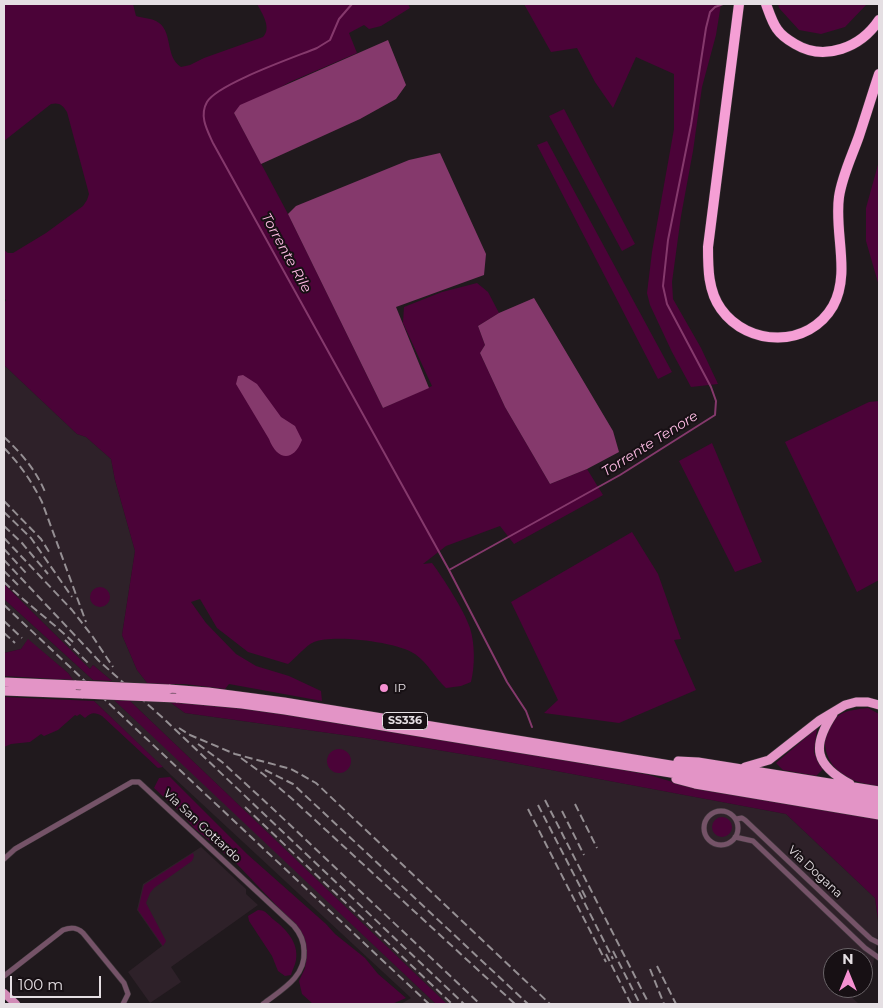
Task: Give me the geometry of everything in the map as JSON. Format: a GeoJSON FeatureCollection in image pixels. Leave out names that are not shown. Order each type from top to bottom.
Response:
{"type":"FeatureCollection","features":[{"type":"Feature","properties":{"kind":"highway"},"geometry":{"type":"LineString","coordinates":[[739,4],[708,247],[708,264],[711,286],[720,308],[730,320],[745,331],[760,336],[776,338],[800,334],[818,323],[833,306],[840,287],[842,268],[838,208],[842,182],[879,74]]}},
{"type":"Feature","properties":{"kind":"highway"},"geometry":{"type":"LineString","coordinates":[[766,4],[776,28],[781,34],[799,47],[821,53],[839,50],[853,44],[866,36],[879,20]]}},
{"type":"Feature","properties":{"kind":"highway","name":"SS336"},"geometry":{"type":"LineString","coordinates":[[4,682],[168,689],[243,696],[879,807]]}},
{"type":"Feature","properties":{"kind":"highway","name":"SS336"},"geometry":{"type":"LineString","coordinates":[[4,691],[176,698],[242,704],[879,799]]}},
{"type":"Feature","properties":{"kind":"highway"},"geometry":{"type":"LineString","coordinates":[[738,768],[769,760],[820,720],[836,710],[856,702],[868,702],[879,705]]}},
{"type":"Feature","properties":{"kind":"highway"},"geometry":{"type":"LineString","coordinates":[[836,710],[825,726],[820,740],[822,761],[829,771],[856,787]]}},
{"type":"Feature","properties":{"kind":"highway"},"geometry":{"type":"LineString","coordinates":[[639,764],[698,762],[879,791]]}},
{"type":"Feature","properties":{"kind":"highway"},"geometry":{"type":"LineString","coordinates":[[639,764],[695,784],[879,815]]}},
{"type":"Feature","properties":{"kind":"main road"},"geometry":{"type":"LineString","coordinates":[[4,994],[16,1004]]}},
{"type":"Feature","properties":{"kind":"street","name":"Via San Gottardo"},"geometry":{"type":"LineString","coordinates":[[4,858],[15,849],[132,782],[140,782],[294,926],[300,934],[304,944],[304,956],[300,972],[263,1004]]}},
{"type":"Feature","properties":{"kind":"street","name":"Via Dogana"},"geometry":{"type":"LineString","coordinates":[[879,943],[857,926],[745,820],[742,818],[736,819],[731,814],[719,811],[707,817],[704,825],[706,836],[710,842],[715,844],[728,843],[735,837],[753,841],[866,948],[879,958]]}},
{"type":"Feature","properties":{"kind":"street"},"geometry":{"type":"LineString","coordinates":[[735,837],[738,830],[736,819]]}},
{"type":"Feature","properties":{"kind":"street"},"geometry":{"type":"LineString","coordinates":[[4,976],[63,930],[73,927],[83,933],[124,983],[128,994],[123,1004]]}},
{"type":"Feature","properties":{"kind":"shaded area"},"geometry":{"type":"Polygon","coordinates":[[[4,4],[133,4],[136,16],[154,20],[162,25],[172,56],[181,67],[263,37],[267,29],[257,4],[408,4],[410,8],[381,26],[369,29],[364,25],[349,33],[357,53],[290,82],[234,113],[288,214],[383,408],[432,386],[403,323],[404,307],[442,292],[477,283],[488,292],[499,313],[478,326],[485,345],[480,353],[505,407],[550,484],[587,469],[603,495],[514,544],[500,526],[446,546],[423,564],[432,563],[453,594],[470,628],[474,648],[471,682],[461,686],[446,688],[415,654],[394,646],[365,640],[336,639],[314,642],[288,664],[248,652],[217,628],[200,599],[191,602],[206,623],[236,654],[256,666],[289,676],[321,691],[322,701],[229,684],[225,689],[185,684],[148,684],[137,670],[122,635],[135,551],[111,459],[86,437],[77,434],[4,365],[4,304],[6,300],[4,298],[4,250],[8,253],[13,253],[46,233],[83,206],[89,194],[67,112],[60,105],[56,103],[51,104],[4,141],[4,4]]]}},
{"type":"Feature","properties":{"kind":"shaded area"},"geometry":{"type":"Polygon","coordinates":[[[524,4],[721,4],[716,35],[702,87],[672,282],[673,299],[701,348],[718,384],[691,387],[650,305],[647,293],[652,252],[674,129],[674,74],[636,57],[613,108],[595,82],[577,48],[551,52],[524,4]]]}},
{"type":"Feature","properties":{"kind":"shaded area"},"geometry":{"type":"Polygon","coordinates":[[[778,4],[867,4],[845,27],[821,34],[799,30],[779,8],[778,4]]]}},
{"type":"Feature","properties":{"kind":"shaded area"},"geometry":{"type":"Polygon","coordinates":[[[388,40],[406,85],[396,99],[360,119],[261,164],[234,113],[240,105],[388,40]]]}},
{"type":"Feature","properties":{"kind":"shaded area"},"geometry":{"type":"Polygon","coordinates":[[[564,109],[635,244],[622,251],[549,116],[564,109]]]}},
{"type":"Feature","properties":{"kind":"shaded area"},"geometry":{"type":"Polygon","coordinates":[[[547,141],[672,372],[658,379],[537,145],[547,141]]]}},
{"type":"Feature","properties":{"kind":"shaded area"},"geometry":{"type":"Polygon","coordinates":[[[440,153],[486,254],[484,275],[396,307],[429,388],[383,408],[288,214],[296,206],[409,160],[440,153]]]}},
{"type":"Feature","properties":{"kind":"shaded area"},"geometry":{"type":"Polygon","coordinates":[[[879,161],[879,286],[866,241],[866,208],[879,161]]]}},
{"type":"Feature","properties":{"kind":"shaded area"},"geometry":{"type":"Polygon","coordinates":[[[534,298],[613,431],[619,452],[587,469],[550,484],[505,407],[480,353],[485,345],[478,326],[499,313],[534,298]]]}},
{"type":"Feature","properties":{"kind":"shaded area"},"geometry":{"type":"Polygon","coordinates":[[[4,365],[77,434],[86,437],[111,459],[135,551],[122,635],[137,670],[148,684],[112,681],[93,665],[90,669],[4,584],[4,365]]]}},
{"type":"Feature","properties":{"kind":"shaded area"},"geometry":{"type":"Polygon","coordinates":[[[243,375],[257,384],[281,417],[295,426],[302,440],[290,455],[281,455],[272,446],[236,384],[238,376],[243,375]]]}},
{"type":"Feature","properties":{"kind":"shaded area"},"geometry":{"type":"Polygon","coordinates":[[[879,401],[879,580],[857,592],[785,442],[869,402],[879,401]]]}},
{"type":"Feature","properties":{"kind":"shaded area"},"geometry":{"type":"Polygon","coordinates":[[[712,443],[762,562],[735,572],[679,461],[712,443]]]}},
{"type":"Feature","properties":{"kind":"shaded area"},"geometry":{"type":"Polygon","coordinates":[[[632,532],[658,574],[681,639],[674,640],[696,690],[619,723],[544,713],[558,700],[511,602],[632,532]]]}},
{"type":"Feature","properties":{"kind":"shaded area"},"geometry":{"type":"Polygon","coordinates":[[[4,584],[90,669],[93,665],[112,681],[93,680],[4,599],[4,584]]]}},
{"type":"Feature","properties":{"kind":"shaded area"},"geometry":{"type":"Polygon","coordinates":[[[100,587],[107,590],[110,597],[107,604],[100,607],[93,604],[90,597],[93,590],[100,587]]]}},
{"type":"Feature","properties":{"kind":"shaded area"},"geometry":{"type":"Polygon","coordinates":[[[4,599],[93,680],[73,680],[68,673],[28,640],[21,649],[4,653],[4,599]]]}},
{"type":"Feature","properties":{"kind":"shaded area"},"geometry":{"type":"Polygon","coordinates":[[[28,639],[68,673],[73,680],[4,676],[4,653],[21,649],[28,639]]]}},
{"type":"Feature","properties":{"kind":"shaded area"},"geometry":{"type":"Polygon","coordinates":[[[4,697],[94,701],[163,767],[158,768],[102,716],[95,713],[85,718],[80,714],[75,715],[58,730],[44,736],[41,734],[30,742],[11,744],[4,747],[4,697]]]}},
{"type":"Feature","properties":{"kind":"shaded area"},"geometry":{"type":"Polygon","coordinates":[[[114,700],[436,1004],[401,1004],[411,998],[94,701],[114,700]]]}},
{"type":"Feature","properties":{"kind":"shaded area"},"geometry":{"type":"Polygon","coordinates":[[[114,700],[130,701],[447,1004],[436,1004],[114,700]]]}},
{"type":"Feature","properties":{"kind":"shaded area"},"geometry":{"type":"Polygon","coordinates":[[[130,701],[170,702],[185,713],[365,738],[492,759],[786,814],[875,898],[879,930],[873,965],[873,948],[823,948],[823,998],[852,998],[859,1004],[447,1004],[130,701]]]}},
{"type":"Feature","properties":{"kind":"shaded area"},"geometry":{"type":"Polygon","coordinates":[[[170,702],[257,710],[619,769],[683,785],[879,819],[879,926],[875,898],[786,814],[492,759],[365,738],[185,713],[170,702]]]}},
{"type":"Feature","properties":{"kind":"shaded area"},"geometry":{"type":"Polygon","coordinates":[[[868,708],[879,714],[879,787],[856,781],[843,775],[831,762],[825,746],[827,730],[831,722],[841,714],[868,708]]]}},
{"type":"Feature","properties":{"kind":"shaded area"},"geometry":{"type":"Polygon","coordinates":[[[817,728],[814,753],[823,769],[816,776],[783,770],[776,763],[817,728]]]}},
{"type":"Feature","properties":{"kind":"shaded area"},"geometry":{"type":"Polygon","coordinates":[[[339,749],[344,750],[350,756],[350,766],[344,772],[339,773],[334,772],[328,766],[327,761],[328,756],[334,750],[339,749]]]}},
{"type":"Feature","properties":{"kind":"shaded area"},"geometry":{"type":"Polygon","coordinates":[[[170,777],[247,854],[335,934],[365,958],[378,974],[406,998],[392,1004],[313,1004],[302,994],[299,981],[305,968],[306,959],[295,925],[236,863],[194,828],[154,788],[159,778],[170,777]]]}},
{"type":"Feature","properties":{"kind":"shaded area"},"geometry":{"type":"Polygon","coordinates":[[[718,817],[726,817],[732,823],[732,831],[726,837],[718,837],[712,831],[712,823],[718,817]]]}},
{"type":"Feature","properties":{"kind":"shaded area"},"geometry":{"type":"Polygon","coordinates":[[[201,847],[246,889],[246,894],[258,905],[171,967],[181,982],[150,1003],[128,972],[162,946],[137,910],[143,884],[201,847]]]}},
{"type":"Feature","properties":{"kind":"shaded area"},"geometry":{"type":"Polygon","coordinates":[[[193,853],[192,861],[154,888],[146,903],[166,941],[163,946],[138,910],[144,885],[193,853]]]}},
{"type":"Feature","properties":{"kind":"shaded area"},"geometry":{"type":"Polygon","coordinates":[[[258,910],[265,912],[279,924],[294,942],[296,960],[291,975],[285,976],[278,971],[272,956],[249,921],[248,916],[258,910]]]}},
{"type":"Feature","properties":{"kind":"waterway","name":"Torrente Rile"},"geometry":{"type":"LineString","coordinates":[[352,4],[339,19],[330,40],[317,48],[240,79],[214,95],[205,107],[205,123],[213,143],[449,570],[507,682],[526,711],[532,727]]}},
{"type":"Feature","properties":{"kind":"waterway","name":"Torrente Tenore"},"geometry":{"type":"LineString","coordinates":[[449,570],[620,475],[715,415],[716,401],[711,387],[667,304],[663,286],[668,240],[691,125],[706,28],[710,12],[715,7],[723,4]]}},
{"type":"Feature","properties":{"kind":"railway"},"geometry":{"type":"LineString","coordinates":[[4,437],[28,462],[45,492]]}},
{"type":"Feature","properties":{"kind":"railway"},"geometry":{"type":"LineString","coordinates":[[4,448],[25,474],[42,502],[86,622]]}},
{"type":"Feature","properties":{"kind":"railway"},"geometry":{"type":"LineString","coordinates":[[4,501],[41,539],[51,555]]}},
{"type":"Feature","properties":{"kind":"railway"},"geometry":{"type":"LineString","coordinates":[[4,512],[31,538],[72,597]]}},
{"type":"Feature","properties":{"kind":"railway"},"geometry":{"type":"LineString","coordinates":[[4,526],[22,543],[48,574]]}},
{"type":"Feature","properties":{"kind":"railway"},"geometry":{"type":"LineString","coordinates":[[4,538],[72,610],[113,667]]}},
{"type":"Feature","properties":{"kind":"railway"},"geometry":{"type":"LineString","coordinates":[[4,549],[26,573]]}},
{"type":"Feature","properties":{"kind":"railway"},"geometry":{"type":"LineString","coordinates":[[4,560],[99,661],[163,718],[464,1004]]}},
{"type":"Feature","properties":{"kind":"railway"},"geometry":{"type":"LineString","coordinates":[[4,571],[18,585]]}},
{"type":"Feature","properties":{"kind":"railway"},"geometry":{"type":"LineString","coordinates":[[4,582],[73,642]]}},
{"type":"Feature","properties":{"kind":"railway"},"geometry":{"type":"LineString","coordinates":[[4,605],[429,1004]]}},
{"type":"Feature","properties":{"kind":"railway"},"geometry":{"type":"LineString","coordinates":[[4,621],[22,638]]}},
{"type":"Feature","properties":{"kind":"railway"},"geometry":{"type":"LineString","coordinates":[[4,633],[15,643]]}},
{"type":"Feature","properties":{"kind":"railway"},"geometry":{"type":"LineString","coordinates":[[65,640],[89,664]]}},
{"type":"Feature","properties":{"kind":"railway"},"geometry":{"type":"LineString","coordinates":[[179,728],[190,735],[235,754],[291,769],[316,783],[550,1004]]}},
{"type":"Feature","properties":{"kind":"railway"},"geometry":{"type":"LineString","coordinates":[[198,744],[222,762],[271,807],[480,1004]]}},
{"type":"Feature","properties":{"kind":"railway"},"geometry":{"type":"LineString","coordinates":[[241,758],[290,797],[515,1004]]}},
{"type":"Feature","properties":{"kind":"railway"},"geometry":{"type":"LineString","coordinates":[[265,770],[293,784],[528,1004]]}},
{"type":"Feature","properties":{"kind":"railway"},"geometry":{"type":"LineString","coordinates":[[545,800],[649,1004]]}},
{"type":"Feature","properties":{"kind":"railway"},"geometry":{"type":"LineString","coordinates":[[575,804],[597,848]]}},
{"type":"Feature","properties":{"kind":"railway"},"geometry":{"type":"LineString","coordinates":[[538,805],[586,898]]}},
{"type":"Feature","properties":{"kind":"railway"},"geometry":{"type":"LineString","coordinates":[[245,807],[452,1004]]}},
{"type":"Feature","properties":{"kind":"railway"},"geometry":{"type":"LineString","coordinates":[[528,809],[606,962]]}},
{"type":"Feature","properties":{"kind":"railway"},"geometry":{"type":"LineString","coordinates":[[562,811],[584,855]]}},
{"type":"Feature","properties":{"kind":"railway"},"geometry":{"type":"LineString","coordinates":[[579,892],[613,959]]}},
{"type":"Feature","properties":{"kind":"railway"},"geometry":{"type":"LineString","coordinates":[[613,951],[640,1004]]}},
{"type":"Feature","properties":{"kind":"railway"},"geometry":{"type":"LineString","coordinates":[[606,954],[631,1004]]}},
{"type":"Feature","properties":{"kind":"railway"},"geometry":{"type":"LineString","coordinates":[[657,966],[676,1004]]}},
{"type":"Feature","properties":{"kind":"railway"},"geometry":{"type":"LineString","coordinates":[[650,969],[664,1004]]}},
{"type":"Feature","properties":{"kind":"place","name":"IP"},"geometry":{"type":"Point","coordinates":[384,688]}}]}
